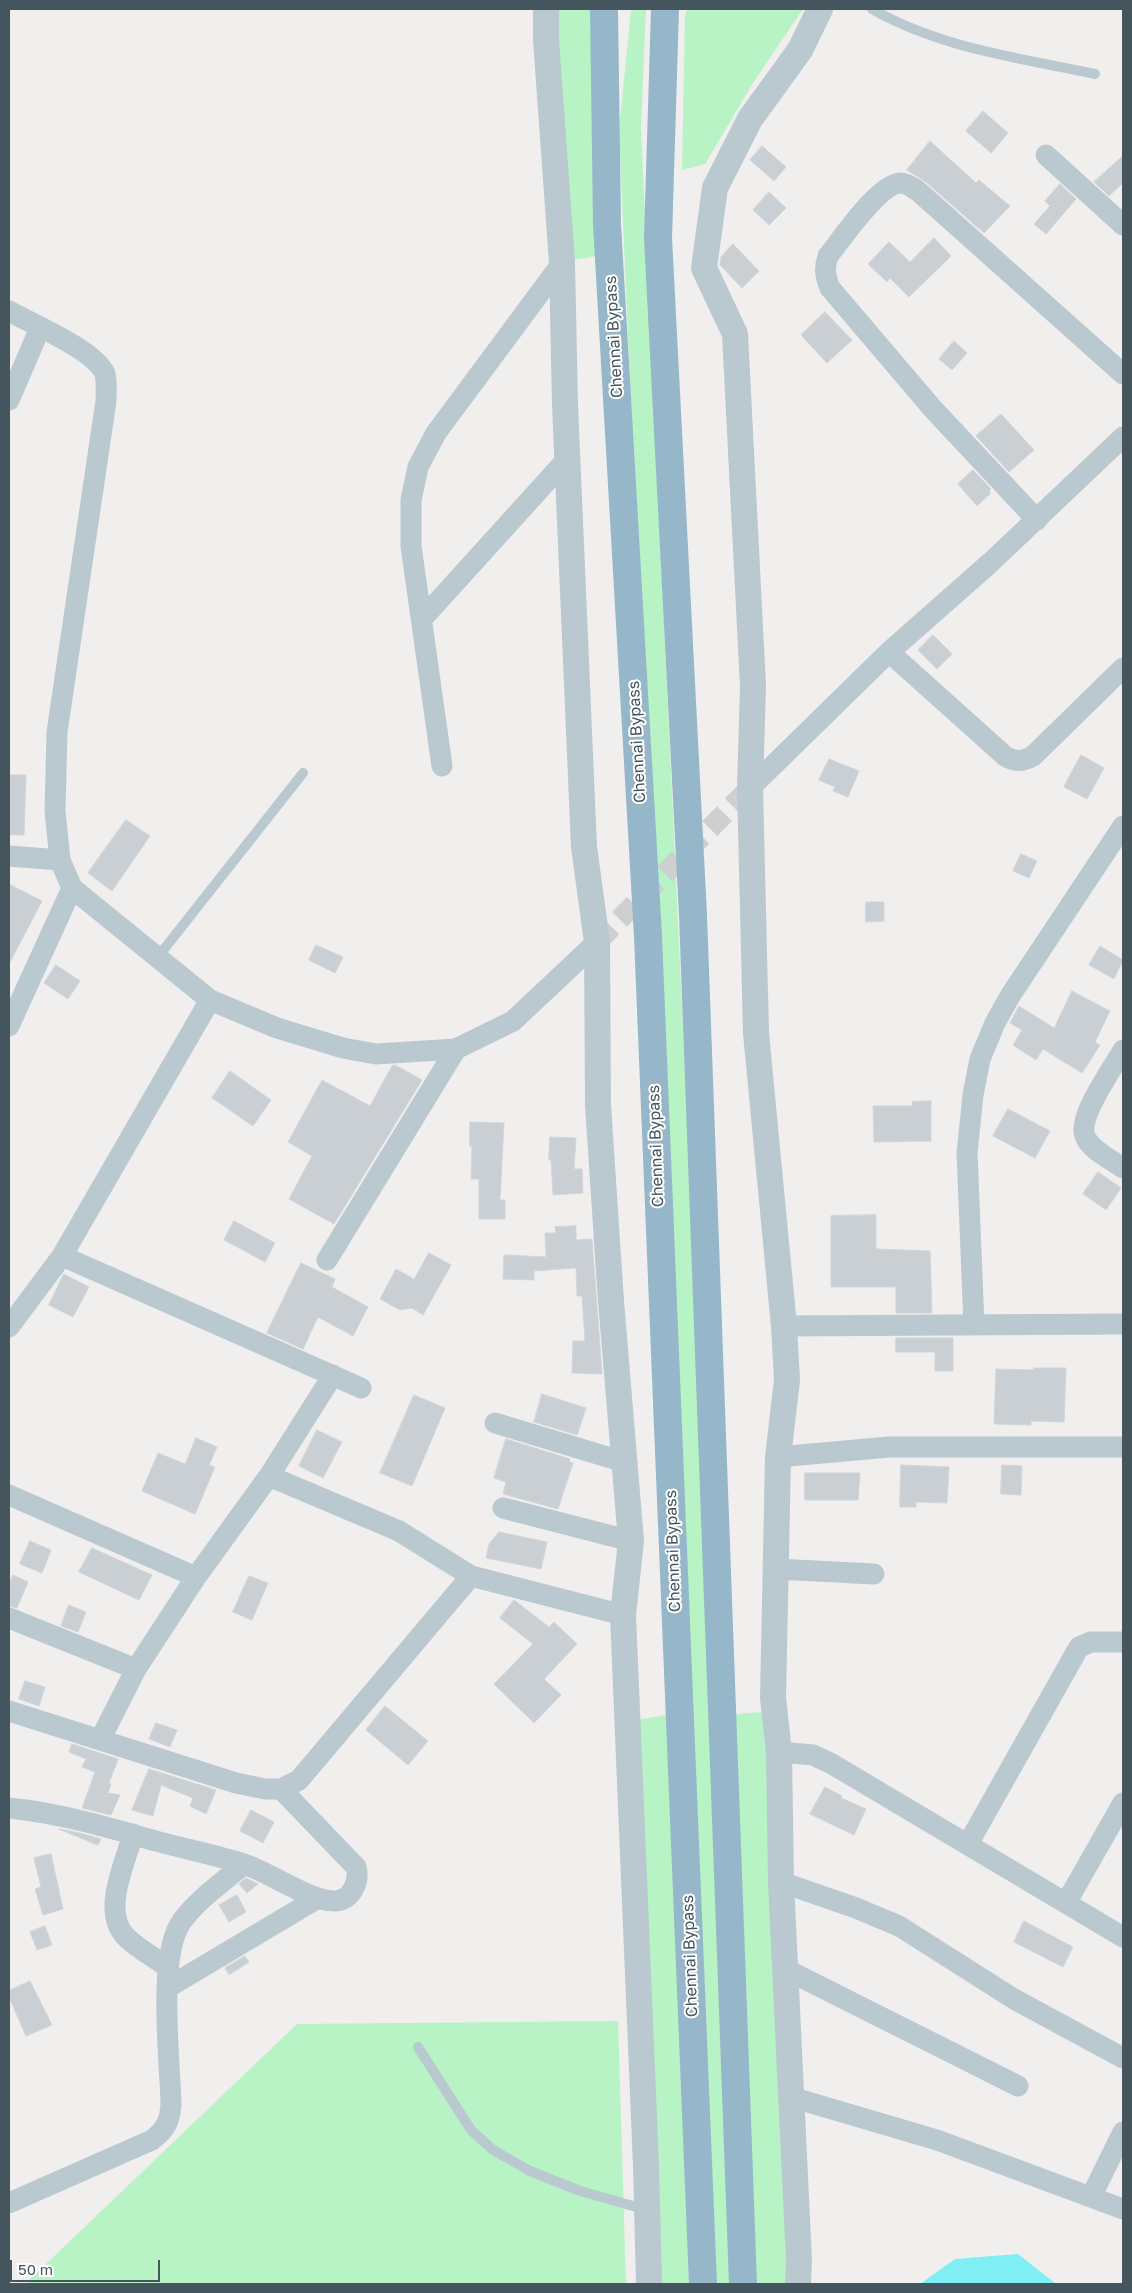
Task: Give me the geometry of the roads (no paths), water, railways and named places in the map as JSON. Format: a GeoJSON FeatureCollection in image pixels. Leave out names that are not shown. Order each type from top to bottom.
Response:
{"type":"FeatureCollection","features":[{"type":"Feature","properties":{"kind":"highway","name":"Chennai Bypass"},"geometry":{"type":"LineString","coordinates":[[604,9],[607,224],[648,946],[703,2284]]}},
{"type":"Feature","properties":{"kind":"highway"},"geometry":{"type":"LineString","coordinates":[[665,9],[658,238],[692,915],[743,2284]]}},
{"type":"Feature","properties":{"kind":"street"},"geometry":{"type":"LineString","coordinates":[[546,9],[546,40],[562,263],[567,459],[584,847],[597,942],[598,1105],[631,1541],[623,1615],[649,2284]]}},
{"type":"Feature","properties":{"kind":"street"},"geometry":{"type":"LineString","coordinates":[[798,2284],[799,2261],[781,1882],[779,1752],[773,1698],[778,1457],[787,1380],[784,1326],[756,1033],[750,788],[753,686],[734,334],[704,268],[715,188],[750,119],[800,50],[820,9]]}},
{"type":"Feature","properties":{"kind":"street"},"geometry":{"type":"LineString","coordinates":[[1046,155],[1123,225]]}},
{"type":"Feature","properties":{"kind":"street"},"geometry":{"type":"LineString","coordinates":[[1037,520],[933,409],[830,288],[825,275],[828,256],[878,195],[892,185],[901,183],[909,186],[918,190],[1123,374]]}},
{"type":"Feature","properties":{"kind":"street"},"geometry":{"type":"LineString","coordinates":[[442,766],[412,546],[411,500],[418,467],[436,433],[562,263]]}},
{"type":"Feature","properties":{"kind":"street"},"geometry":{"type":"LineString","coordinates":[[9,311],[75,346],[93,358],[105,374],[106,401],[57,732],[55,811],[60,860],[72,888],[210,1000],[277,1028],[343,1048],[376,1054],[456,1049],[513,1021],[597,942]]}},
{"type":"Feature","properties":{"kind":"street"},"geometry":{"type":"LineString","coordinates":[[9,400],[40,328]]}},
{"type":"Feature","properties":{"kind":"street"},"geometry":{"type":"LineString","coordinates":[[750,788],[889,652],[1037,520],[1123,437]]}},
{"type":"Feature","properties":{"kind":"street"},"geometry":{"type":"LineString","coordinates":[[422,619],[567,459]]}},
{"type":"Feature","properties":{"kind":"street"},"geometry":{"type":"LineString","coordinates":[[889,652],[1005,756],[1014,761],[1024,761],[1033,756],[1123,668]]}},
{"type":"Feature","properties":{"kind":"street"},"geometry":{"type":"LineString","coordinates":[[974,1325],[967,1153],[973,1095],[980,1059],[995,1023],[1010,996],[1123,826]]}},
{"type":"Feature","properties":{"kind":"street"},"geometry":{"type":"LineString","coordinates":[[9,856],[60,860]]}},
{"type":"Feature","properties":{"kind":"street"},"geometry":{"type":"LineString","coordinates":[[9,1026],[72,888]]}},
{"type":"Feature","properties":{"kind":"street"},"geometry":{"type":"LineString","coordinates":[[9,1327],[62,1256],[210,1000]]}},
{"type":"Feature","properties":{"kind":"street"},"geometry":{"type":"LineString","coordinates":[[327,1260],[456,1049]]}},
{"type":"Feature","properties":{"kind":"street"},"geometry":{"type":"LineString","coordinates":[[1123,1050],[1087,1113],[1083,1127],[1084,1136],[1090,1145],[1123,1168]]}},
{"type":"Feature","properties":{"kind":"street"},"geometry":{"type":"LineString","coordinates":[[62,1256],[361,1388]]}},
{"type":"Feature","properties":{"kind":"street"},"geometry":{"type":"LineString","coordinates":[[784,1326],[1123,1324]]}},
{"type":"Feature","properties":{"kind":"street"},"geometry":{"type":"LineString","coordinates":[[100,1740],[136,1669],[196,1577],[269,1476],[333,1376]]}},
{"type":"Feature","properties":{"kind":"street"},"geometry":{"type":"LineString","coordinates":[[495,1423],[624,1462]]}},
{"type":"Feature","properties":{"kind":"street"},"geometry":{"type":"LineString","coordinates":[[778,1457],[888,1447],[1123,1447]]}},
{"type":"Feature","properties":{"kind":"street"},"geometry":{"type":"LineString","coordinates":[[269,1476],[398,1531],[471,1576],[623,1615]]}},
{"type":"Feature","properties":{"kind":"street"},"geometry":{"type":"LineString","coordinates":[[9,1495],[196,1577]]}},
{"type":"Feature","properties":{"kind":"street"},"geometry":{"type":"LineString","coordinates":[[503,1508],[631,1541]]}},
{"type":"Feature","properties":{"kind":"street"},"geometry":{"type":"LineString","coordinates":[[776,1569],[874,1574]]}},
{"type":"Feature","properties":{"kind":"street"},"geometry":{"type":"LineString","coordinates":[[9,1711],[236,1783],[265,1789],[281,1789],[299,1780],[471,1576]]}},
{"type":"Feature","properties":{"kind":"street"},"geometry":{"type":"LineString","coordinates":[[9,1618],[136,1669]]}},
{"type":"Feature","properties":{"kind":"street"},"geometry":{"type":"LineString","coordinates":[[968,1844],[1079,1648],[1091,1642],[1123,1642]]}},
{"type":"Feature","properties":{"kind":"street"},"geometry":{"type":"LineString","coordinates":[[779,1752],[813,1755],[832,1764],[1123,1937]]}},
{"type":"Feature","properties":{"kind":"street"},"geometry":{"type":"LineString","coordinates":[[9,1808],[44,1811],[244,1864],[318,1898],[336,1901],[346,1897],[355,1887],[359,1877],[356,1867],[281,1789]]}},
{"type":"Feature","properties":{"kind":"street"},"geometry":{"type":"LineString","coordinates":[[1066,1903],[1123,1803]]}},
{"type":"Feature","properties":{"kind":"street"},"geometry":{"type":"LineString","coordinates":[[133,1834],[114,1905],[115,1919],[127,1938],[167,1967]]}},
{"type":"Feature","properties":{"kind":"street"},"geometry":{"type":"LineString","coordinates":[[9,2203],[152,2140],[165,2130],[170,2119],[171,2104],[167,1967],[172,1940],[181,1922],[196,1905],[244,1864]]}},
{"type":"Feature","properties":{"kind":"street"},"geometry":{"type":"LineString","coordinates":[[781,1882],[856,1908],[899,1926],[1014,1999],[1123,2058]]}},
{"type":"Feature","properties":{"kind":"street"},"geometry":{"type":"LineString","coordinates":[[168,1988],[318,1898]]}},
{"type":"Feature","properties":{"kind":"street"},"geometry":{"type":"LineString","coordinates":[[785,1969],[1018,2086]]}},
{"type":"Feature","properties":{"kind":"street"},"geometry":{"type":"LineString","coordinates":[[792,2097],[936,2140],[1123,2209]]}},
{"type":"Feature","properties":{"kind":"street"},"geometry":{"type":"LineString","coordinates":[[1092,2197],[1123,2132]]}},
{"type":"Feature","properties":{"kind":"lane"},"geometry":{"type":"LineString","coordinates":[[872,9],[919,32],[953,44],[1096,74]]}},
{"type":"Feature","properties":{"kind":"lane"},"geometry":{"type":"LineString","coordinates":[[157,958],[304,773]]}},
{"type":"Feature","properties":{"kind":"lane"},"geometry":{"type":"LineString","coordinates":[[418,2047],[471,2130],[493,2150],[530,2171],[580,2192],[647,2210]]}},
{"type":"Feature","properties":{"kind":"water"},"geometry":{"type":"Polygon","coordinates":[[[1018,2254],[1056,2284],[920,2284],[955,2259],[1018,2254]]]}},
{"type":"Feature","properties":{"kind":"tunnel"},"geometry":{"type":"LineString","coordinates":[[597,942],[750,788]]}}]}
